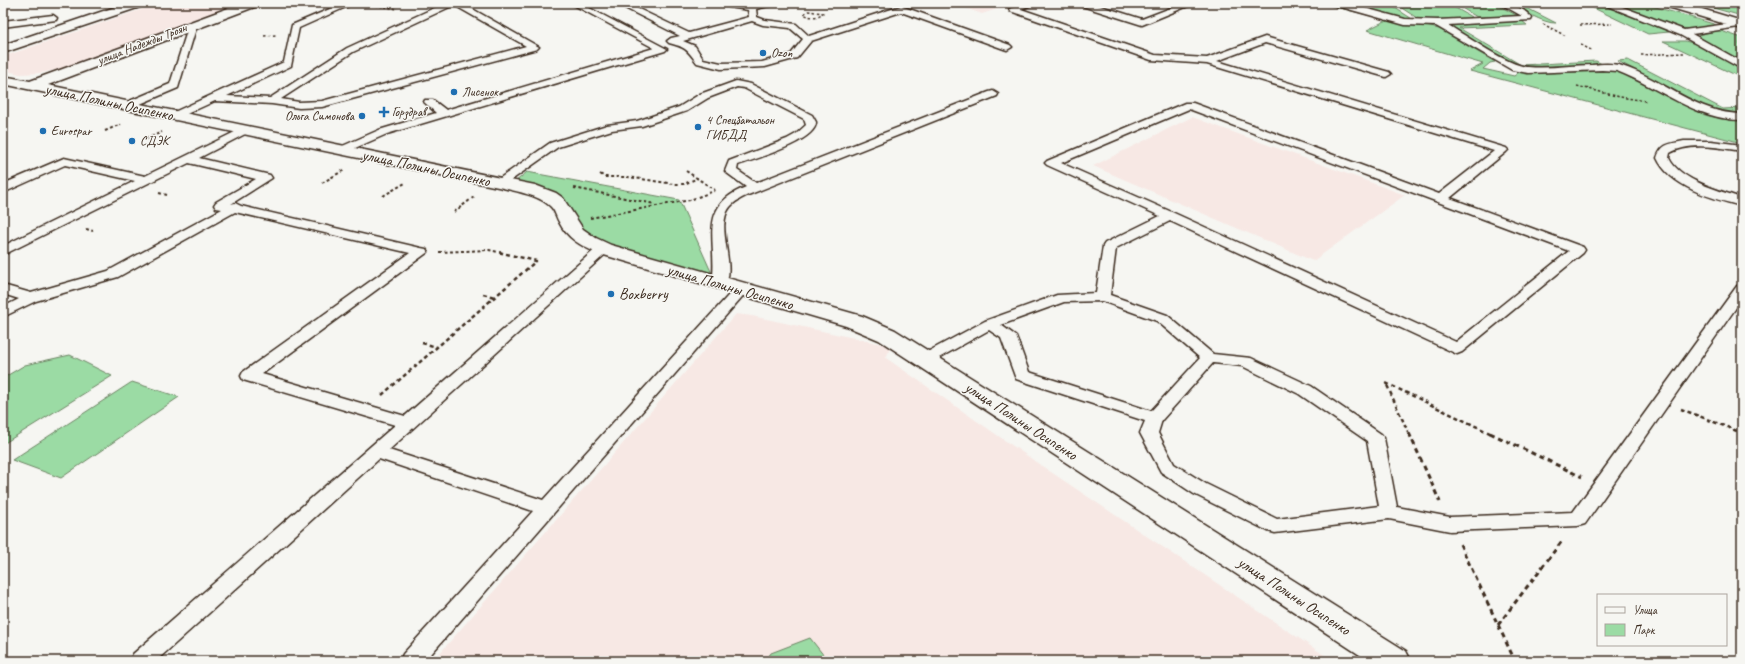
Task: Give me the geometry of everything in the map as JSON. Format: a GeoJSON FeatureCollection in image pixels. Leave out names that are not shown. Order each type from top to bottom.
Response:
{"type":"FeatureCollection","features":[{"type":"Feature","properties":{"kind":"street"},"geometry":{"type":"LineString","coordinates":[[3,49],[139,3]]}},
{"type":"Feature","properties":{"kind":"street","name":"улица Надежды Троян"},"geometry":{"type":"LineString","coordinates":[[31,86],[253,3]]}},
{"type":"Feature","properties":{"kind":"street"},"geometry":{"type":"LineString","coordinates":[[1669,3],[1740,25]]}},
{"type":"Feature","properties":{"kind":"street","name":"улица Полины Осипенко"},"geometry":{"type":"LineString","coordinates":[[3,80],[129,105],[527,190],[551,198],[558,203],[568,222],[578,234],[588,242],[604,249],[719,284],[854,321],[887,335],[1395,661]]}},
{"type":"Feature","properties":{"kind":"lane"},"geometry":{"type":"LineString","coordinates":[[176,115],[288,64],[295,27],[351,3]]}},
{"type":"Feature","properties":{"kind":"lane"},"geometry":{"type":"LineString","coordinates":[[272,100],[350,50],[452,3]]}},
{"type":"Feature","properties":{"kind":"lane"},"geometry":{"type":"LineString","coordinates":[[215,98],[272,100],[299,105],[322,104],[534,47],[456,3]]}},
{"type":"Feature","properties":{"kind":"lane"},"geometry":{"type":"LineString","coordinates":[[342,150],[383,132],[662,49],[574,3]]}},
{"type":"Feature","properties":{"kind":"lane"},"geometry":{"type":"LineString","coordinates":[[619,3],[688,36]]}},
{"type":"Feature","properties":{"kind":"lane"},"geometry":{"type":"LineString","coordinates":[[725,3],[753,13],[763,22],[793,26],[808,39]]}},
{"type":"Feature","properties":{"kind":"lane"},"geometry":{"type":"LineString","coordinates":[[655,46],[753,13],[770,3]]}},
{"type":"Feature","properties":{"kind":"lane"},"geometry":{"type":"LineString","coordinates":[[1033,3],[1013,9],[1154,58],[1208,61],[1502,150],[1441,199]]}},
{"type":"Feature","properties":{"kind":"lane"},"geometry":{"type":"LineString","coordinates":[[1082,3],[1142,22],[1184,6]]}},
{"type":"Feature","properties":{"kind":"lane"},"geometry":{"type":"LineString","coordinates":[[1337,3],[1405,22],[1438,23],[1528,18]]}},
{"type":"Feature","properties":{"kind":"lane"},"geometry":{"type":"LineString","coordinates":[[1503,3],[1524,14],[1528,18]]}},
{"type":"Feature","properties":{"kind":"lane"},"geometry":{"type":"LineString","coordinates":[[1604,3],[1683,33],[1742,66]]}},
{"type":"Feature","properties":{"kind":"lane"},"geometry":{"type":"LineString","coordinates":[[674,40],[692,48],[700,61],[722,66],[762,65],[794,56],[808,39],[902,9],[1007,47]]}},
{"type":"Feature","properties":{"kind":"lane"},"geometry":{"type":"LineString","coordinates":[[3,24],[53,18]]}},
{"type":"Feature","properties":{"kind":"lane"},"geometry":{"type":"LineString","coordinates":[[1438,23],[1512,67],[1528,70],[1602,67],[1619,68],[1634,74],[1710,113],[1730,117],[1742,117]]}},
{"type":"Feature","properties":{"kind":"lane"},"geometry":{"type":"LineString","coordinates":[[129,105],[174,86],[192,25]]}},
{"type":"Feature","properties":{"kind":"lane"},"geometry":{"type":"LineString","coordinates":[[1683,33],[1740,25]]}},
{"type":"Feature","properties":{"kind":"lane"},"geometry":{"type":"LineString","coordinates":[[1208,61],[1265,40],[1386,74]]}},
{"type":"Feature","properties":{"kind":"lane"},"geometry":{"type":"LineString","coordinates":[[402,82],[413,90]]}},
{"type":"Feature","properties":{"kind":"lane"},"geometry":{"type":"LineString","coordinates":[[499,183],[554,145],[611,127],[638,124],[683,109],[704,96],[736,84],[747,86],[795,110],[808,117],[811,122],[811,126],[800,136],[733,163],[730,171],[755,188]]}},
{"type":"Feature","properties":{"kind":"lane"},"geometry":{"type":"LineString","coordinates":[[719,284],[721,266],[718,233],[721,213],[725,205],[733,198],[868,139],[993,94]]}},
{"type":"Feature","properties":{"kind":"lane"},"geometry":{"type":"LineString","coordinates":[[428,102],[444,114]]}},
{"type":"Feature","properties":{"kind":"lane"},"geometry":{"type":"LineString","coordinates":[[1189,104],[1578,250],[1457,350],[1170,216],[1051,163],[1189,104]]}},
{"type":"Feature","properties":{"kind":"lane"},"geometry":{"type":"LineString","coordinates":[[3,251],[245,130]]}},
{"type":"Feature","properties":{"kind":"lane"},"geometry":{"type":"LineString","coordinates":[[1742,148],[1714,144],[1686,144],[1668,149],[1664,153],[1663,158],[1666,165],[1682,178],[1710,192],[1742,202]]}},
{"type":"Feature","properties":{"kind":"lane"},"geometry":{"type":"LineString","coordinates":[[188,159],[266,178],[220,205],[421,252]]}},
{"type":"Feature","properties":{"kind":"lane"},"geometry":{"type":"LineString","coordinates":[[3,189],[64,162],[147,180]]}},
{"type":"Feature","properties":{"kind":"lane"},"geometry":{"type":"LineString","coordinates":[[3,313],[31,298],[113,274],[235,208]]}},
{"type":"Feature","properties":{"kind":"lane"},"geometry":{"type":"LineString","coordinates":[[1102,297],[1110,246],[1170,216]]}},
{"type":"Feature","properties":{"kind":"lane"},"geometry":{"type":"LineString","coordinates":[[141,661],[604,249]]}},
{"type":"Feature","properties":{"kind":"lane"},"geometry":{"type":"LineString","coordinates":[[408,423],[249,376],[421,252]]}},
{"type":"Feature","properties":{"kind":"lane"},"geometry":{"type":"LineString","coordinates":[[3,289],[31,298]]}},
{"type":"Feature","properties":{"kind":"lane"},"geometry":{"type":"LineString","coordinates":[[411,661],[742,290]]}},
{"type":"Feature","properties":{"kind":"lane"},"geometry":{"type":"LineString","coordinates":[[1209,358],[1154,418],[1149,433],[1167,468],[1200,488],[1275,526],[1389,512],[1450,524],[1578,519],[1742,290]]}},
{"type":"Feature","properties":{"kind":"lane"},"geometry":{"type":"LineString","coordinates":[[924,360],[990,324],[1062,298],[1102,297],[1162,318],[1209,358],[1245,361],[1305,390],[1375,438],[1389,512]]}},
{"type":"Feature","properties":{"kind":"lane"},"geometry":{"type":"LineString","coordinates":[[990,324],[1008,336],[1022,375],[1154,418]]}},
{"type":"Feature","properties":{"kind":"lane"},"geometry":{"type":"LineString","coordinates":[[376,452],[547,508]]}},
{"type":"Feature","properties":{"kind":"path"},"geometry":{"type":"LineString","coordinates":[[367,4],[398,9]]}},
{"type":"Feature","properties":{"kind":"path"},"geometry":{"type":"LineString","coordinates":[[815,11],[823,13],[820,16],[812,17],[804,14],[815,11]]}},
{"type":"Feature","properties":{"kind":"path"},"geometry":{"type":"LineString","coordinates":[[1528,18],[1566,36]]}},
{"type":"Feature","properties":{"kind":"path"},"geometry":{"type":"LineString","coordinates":[[1580,25],[1616,23]]}},
{"type":"Feature","properties":{"kind":"path"},"geometry":{"type":"LineString","coordinates":[[1641,55],[1687,53]]}},
{"type":"Feature","properties":{"kind":"path"},"geometry":{"type":"LineString","coordinates":[[1574,85],[1620,97],[1650,102]]}},
{"type":"Feature","properties":{"kind":"path"},"geometry":{"type":"LineString","coordinates":[[686,171],[715,190]]}},
{"type":"Feature","properties":{"kind":"path"},"geometry":{"type":"LineString","coordinates":[[600,174],[605,177],[628,177],[674,184],[684,184],[698,178]]}},
{"type":"Feature","properties":{"kind":"path"},"geometry":{"type":"LineString","coordinates":[[568,222],[690,200],[743,180]]}},
{"type":"Feature","properties":{"kind":"path"},"geometry":{"type":"LineString","coordinates":[[572,188],[658,205]]}},
{"type":"Feature","properties":{"kind":"path"},"geometry":{"type":"LineString","coordinates":[[365,410],[536,262],[489,250],[421,252]]}},
{"type":"Feature","properties":{"kind":"path"},"geometry":{"type":"LineString","coordinates":[[483,294],[495,297]]}},
{"type":"Feature","properties":{"kind":"path"},"geometry":{"type":"LineString","coordinates":[[422,343],[437,347]]}},
{"type":"Feature","properties":{"kind":"path"},"geometry":{"type":"LineString","coordinates":[[1515,661],[1450,524],[1386,383],[1601,487]]}},
{"type":"Feature","properties":{"kind":"path"},"geometry":{"type":"LineString","coordinates":[[1662,401],[1721,426],[1742,433]]}},
{"type":"Feature","properties":{"kind":"path"},"geometry":{"type":"LineString","coordinates":[[1498,625],[1578,519]]}},
{"type":"Feature","properties":{"kind":"shaded area"},"geometry":{"type":"Polygon","coordinates":[[[160,3],[243,3],[69,67],[42,73],[20,74],[3,70],[3,58],[5,56],[160,3]]]}},
{"type":"Feature","properties":{"kind":"shaded area"},"geometry":{"type":"Polygon","coordinates":[[[951,3],[1015,3],[982,14],[951,3]]]}},
{"type":"Feature","properties":{"kind":"shaded area"},"geometry":{"type":"Polygon","coordinates":[[[1192,117],[1405,195],[1313,261],[1093,166],[1192,117]]]}},
{"type":"Feature","properties":{"kind":"shaded area"},"geometry":{"type":"Polygon","coordinates":[[[736,314],[752,316],[891,346],[886,358],[1039,464],[1333,661],[433,661],[736,314]]]}},
{"type":"Feature","properties":{"kind":"green space"},"geometry":{"type":"Polygon","coordinates":[[[1320,3],[1333,3],[1338,6],[1439,29],[1495,62],[1490,63],[1483,69],[1514,76],[1519,72],[1542,73],[1618,71],[1705,115],[1721,119],[1742,121],[1742,143],[1470,71],[1483,64],[1367,30],[1387,20],[1320,3]]]}},
{"type":"Feature","properties":{"kind":"green space"},"geometry":{"type":"Polygon","coordinates":[[[1394,3],[1447,3],[1473,18],[1420,20],[1394,3]]]}},
{"type":"Feature","properties":{"kind":"green space"},"geometry":{"type":"Polygon","coordinates":[[[1453,3],[1494,3],[1518,16],[1477,17],[1453,3]]]}},
{"type":"Feature","properties":{"kind":"green space"},"geometry":{"type":"Polygon","coordinates":[[[1509,3],[1517,3],[1556,23],[1539,19],[1509,3]]]}},
{"type":"Feature","properties":{"kind":"green space"},"geometry":{"type":"Polygon","coordinates":[[[1583,3],[1598,3],[1665,28],[1669,32],[1648,34],[1583,3]]]}},
{"type":"Feature","properties":{"kind":"green space"},"geometry":{"type":"Polygon","coordinates":[[[1611,3],[1642,3],[1717,25],[1692,29],[1680,28],[1611,3]]]}},
{"type":"Feature","properties":{"kind":"green space"},"geometry":{"type":"Polygon","coordinates":[[[1695,3],[1719,3],[1742,8],[1742,16],[1695,3]]]}},
{"type":"Feature","properties":{"kind":"green space"},"geometry":{"type":"Polygon","coordinates":[[[1392,6],[1417,22],[1355,8],[1392,6]]]}},
{"type":"Feature","properties":{"kind":"green space"},"geometry":{"type":"Polygon","coordinates":[[[1522,21],[1527,25],[1459,28],[1521,65],[1596,61],[1602,64],[1520,67],[1449,26],[1452,24],[1522,21]]]}},
{"type":"Feature","properties":{"kind":"green space"},"geometry":{"type":"Polygon","coordinates":[[[1718,30],[1742,38],[1742,42],[1739,43],[1742,44],[1742,61],[1700,38],[1698,35],[1718,30]]]}},
{"type":"Feature","properties":{"kind":"green space"},"geometry":{"type":"Polygon","coordinates":[[[1663,41],[1685,41],[1696,44],[1742,70],[1742,78],[1663,41]]]}},
{"type":"Feature","properties":{"kind":"green space"},"geometry":{"type":"Polygon","coordinates":[[[1628,60],[1723,109],[1742,108],[1742,113],[1726,114],[1707,109],[1618,61],[1628,60]]]}},
{"type":"Feature","properties":{"kind":"green space"},"geometry":{"type":"Polygon","coordinates":[[[527,172],[679,200],[713,276],[629,253],[594,239],[578,226],[566,203],[559,196],[515,182],[527,172]]]}},
{"type":"Feature","properties":{"kind":"green space"},"geometry":{"type":"Polygon","coordinates":[[[70,355],[112,376],[3,444],[3,378],[25,365],[70,355]]]}},
{"type":"Feature","properties":{"kind":"green space"},"geometry":{"type":"Polygon","coordinates":[[[132,382],[179,397],[61,478],[12,460],[132,382]]]}},
{"type":"Feature","properties":{"kind":"green space"},"geometry":{"type":"Polygon","coordinates":[[[810,638],[828,661],[765,661],[771,653],[810,638]]]}},
{"type":"Feature","properties":{"kind":"place","name":"Ozon"},"geometry":{"type":"Point","coordinates":[763,53]}},
{"type":"Feature","properties":{"kind":"place","name":"Лисенок"},"geometry":{"type":"Point","coordinates":[454,92]}},
{"type":"Feature","properties":{"kind":"place","name":"Горздрав"},"geometry":{"type":"Point","coordinates":[384,112]}},
{"type":"Feature","properties":{"kind":"place","name":"Ольга Симонова"},"geometry":{"type":"Point","coordinates":[362,116]}},
{"type":"Feature","properties":{"kind":"place","name":"4 Спецбатальон ГИБДД"},"geometry":{"type":"Point","coordinates":[698,127]}},
{"type":"Feature","properties":{"kind":"place","name":"Eurospar"},"geometry":{"type":"Point","coordinates":[43,131]}},
{"type":"Feature","properties":{"kind":"place","name":"СДЭК"},"geometry":{"type":"Point","coordinates":[132,141]}},
{"type":"Feature","properties":{"kind":"place","name":"Boxberry"},"geometry":{"type":"Point","coordinates":[611,294]}}]}
